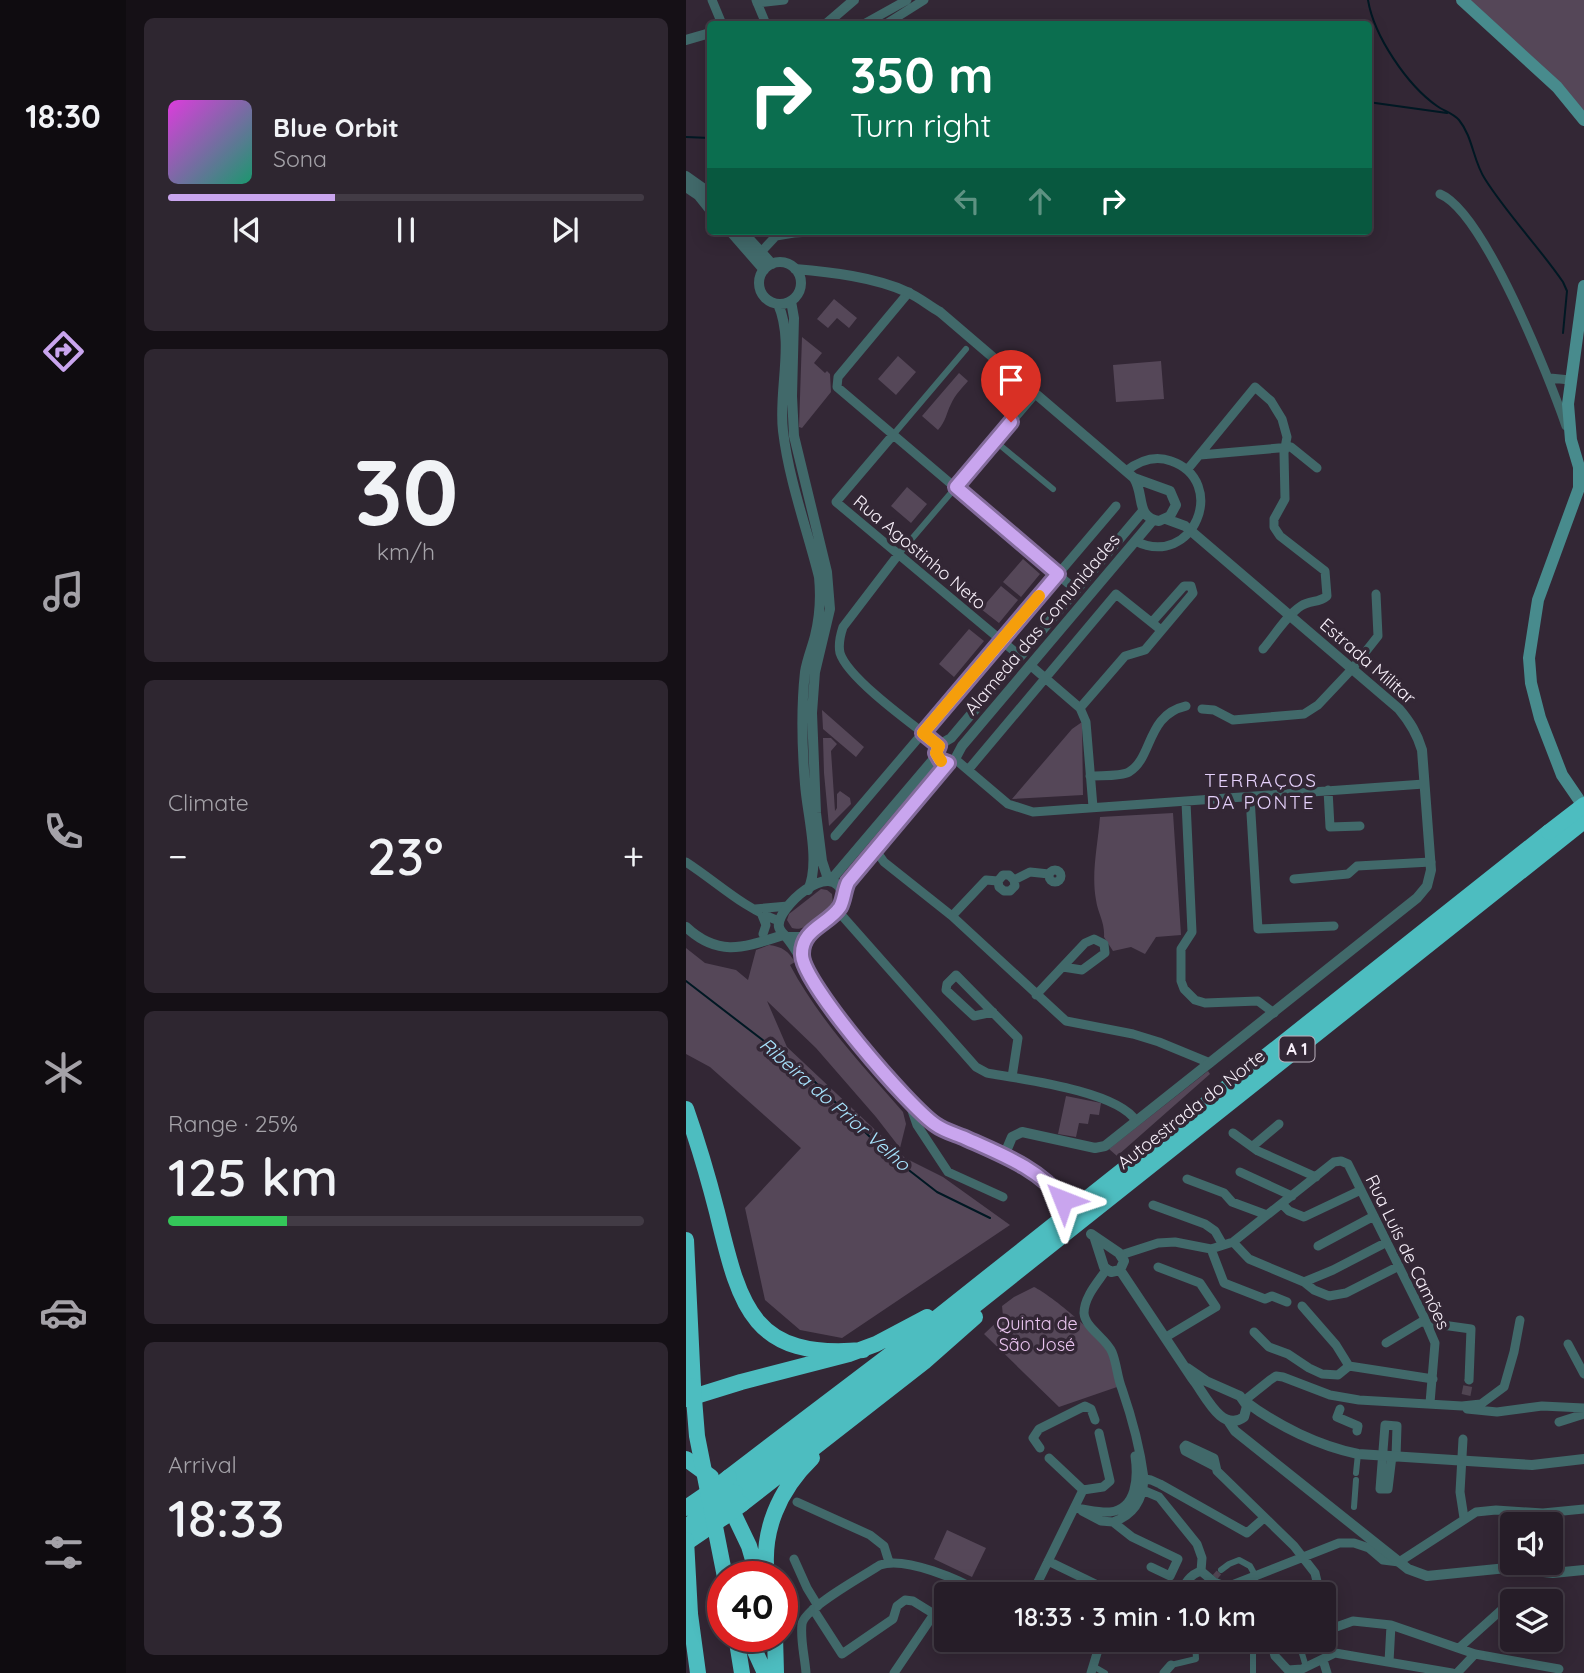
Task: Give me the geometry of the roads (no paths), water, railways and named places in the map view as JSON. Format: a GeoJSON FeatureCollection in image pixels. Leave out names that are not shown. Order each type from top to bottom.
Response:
{"type":"FeatureCollection","features":[{"type":"Feature","properties":{"kind":"highway","name":"Autoestrada do Norte"},"geometry":{"type":"LineString","coordinates":[[686,1508],[736,1491],[838,1414],[1553,837],[1584,806]]}},
{"type":"Feature","properties":{"kind":"highway","name":"Autoestrada do Norte"},"geometry":{"type":"LineString","coordinates":[[736,1491],[966,1295],[1553,837],[1584,821]]}},
{"type":"Feature","properties":{"kind":"highway"},"geometry":{"type":"LineString","coordinates":[[686,1109],[708,1175],[734,1281],[753,1317],[777,1338],[797,1347],[828,1352],[863,1350]]}},
{"type":"Feature","properties":{"kind":"highway"},"geometry":{"type":"LineString","coordinates":[[686,1240],[689,1392],[695,1426],[716,1500],[723,1561]]}},
{"type":"Feature","properties":{"kind":"highway"},"geometry":{"type":"LineString","coordinates":[[698,1673],[690,1614],[686,1541],[716,1500],[835,1433],[961,1331],[993,1291]]}},
{"type":"Feature","properties":{"kind":"highway"},"geometry":{"type":"LineString","coordinates":[[689,1392],[741,1382],[863,1350],[966,1295]]}},
{"type":"Feature","properties":{"kind":"highway"},"geometry":{"type":"LineString","coordinates":[[767,1561],[766,1539],[776,1507],[795,1478],[835,1433]]}},
{"type":"Feature","properties":{"kind":"highway"},"geometry":{"type":"LineString","coordinates":[[686,1459],[700,1467],[720,1488],[745,1535],[753,1561]]}},
{"type":"Feature","properties":{"kind":"highway","name":"Autoestrada do Norte"},"geometry":{"type":"LineString","coordinates":[[686,1527],[716,1500]]}},
{"type":"Feature","properties":{"kind":"highway"},"geometry":{"type":"LineString","coordinates":[[739,1652],[742,1673]]}},
{"type":"Feature","properties":{"kind":"highway"},"geometry":{"type":"LineString","coordinates":[[755,1652],[765,1673]]}},
{"type":"Feature","properties":{"kind":"highway"},"geometry":{"type":"LineString","coordinates":[[775,1652],[776,1673]]}},
{"type":"Feature","properties":{"kind":"main road"},"geometry":{"type":"LineString","coordinates":[[1462,0],[1557,87],[1584,120]]}},
{"type":"Feature","properties":{"kind":"main road"},"geometry":{"type":"LineString","coordinates":[[1584,286],[1568,404],[1571,440],[1580,467],[1579,488],[1538,600],[1531,635],[1529,670],[1534,700],[1557,764],[1569,789],[1584,806]]}},
{"type":"Feature","properties":{"kind":"street"},"geometry":{"type":"LineString","coordinates":[[712,0],[722,21]]}},
{"type":"Feature","properties":{"kind":"street"},"geometry":{"type":"LineString","coordinates":[[765,21],[757,2],[784,0]]}},
{"type":"Feature","properties":{"kind":"street"},"geometry":{"type":"LineString","coordinates":[[829,21],[854,0]]}},
{"type":"Feature","properties":{"kind":"street"},"geometry":{"type":"LineString","coordinates":[[869,21],[907,0]]}},
{"type":"Feature","properties":{"kind":"street"},"geometry":{"type":"LineString","coordinates":[[891,21],[924,0]]}},
{"type":"Feature","properties":{"kind":"street"},"geometry":{"type":"LineString","coordinates":[[686,40],[707,34]]}},
{"type":"Feature","properties":{"kind":"street"},"geometry":{"type":"LineString","coordinates":[[686,176],[707,191]]}},
{"type":"Feature","properties":{"kind":"street"},"geometry":{"type":"LineString","coordinates":[[686,187],[698,195],[707,206]]}},
{"type":"Feature","properties":{"kind":"street"},"geometry":{"type":"LineString","coordinates":[[1440,194],[1451,199],[1470,221],[1495,263],[1550,378],[1571,440]]}},
{"type":"Feature","properties":{"kind":"street"},"geometry":{"type":"LineString","coordinates":[[734,235],[768,267]]}},
{"type":"Feature","properties":{"kind":"street"},"geometry":{"type":"LineString","coordinates":[[746,235],[761,252],[768,267]]}},
{"type":"Feature","properties":{"kind":"street"},"geometry":{"type":"LineString","coordinates":[[761,252],[776,236],[782,235]]}},
{"type":"Feature","properties":{"kind":"street"},"geometry":{"type":"LineString","coordinates":[[768,267],[788,264],[799,275],[800,286]]}},
{"type":"Feature","properties":{"kind":"street"},"geometry":{"type":"LineString","coordinates":[[768,267],[759,282],[760,288],[767,299],[778,304],[791,301],[814,270]]}},
{"type":"Feature","properties":{"kind":"street"},"geometry":{"type":"LineString","coordinates":[[795,269],[814,270],[890,285],[909,292],[940,313],[1130,475],[1170,491],[1176,505],[1166,519],[1153,520],[1143,511],[1142,498],[1130,475]]}},
{"type":"Feature","properties":{"kind":"street"},"geometry":{"type":"LineString","coordinates":[[909,292],[838,377],[837,387],[1076,590]]}},
{"type":"Feature","properties":{"kind":"street"},"geometry":{"type":"LineString","coordinates":[[791,301],[794,318],[794,436],[830,594],[830,609],[812,691],[814,778],[822,861],[829,880]]}},
{"type":"Feature","properties":{"kind":"street"},"geometry":{"type":"LineString","coordinates":[[778,304],[784,318],[785,331],[782,397],[784,438],[820,577],[821,591],[819,614],[806,671],[803,712],[805,783],[813,857],[813,875],[808,890]]}},
{"type":"Feature","properties":{"kind":"street"},"geometry":{"type":"LineString","coordinates":[[893,435],[966,349]]}},
{"type":"Feature","properties":{"kind":"street"},"geometry":{"type":"LineString","coordinates":[[1550,378],[1570,380]]}},
{"type":"Feature","properties":{"kind":"street"},"geometry":{"type":"LineString","coordinates":[[1187,470],[1255,387],[1270,401],[1282,419],[1287,437],[1285,499],[1274,519],[1274,527],[1280,536],[1325,571],[1327,596],[1321,601],[1303,604],[1263,649]]}},
{"type":"Feature","properties":{"kind":"street"},"geometry":{"type":"LineString","coordinates":[[954,758],[954,745],[941,747],[854,675],[840,652],[839,640],[843,627],[898,555],[1035,394]]}},
{"type":"Feature","properties":{"kind":"street","name":"Rua Agostinho Neto"},"geometry":{"type":"LineString","coordinates":[[893,435],[836,502],[1020,656]]}},
{"type":"Feature","properties":{"kind":"street"},"geometry":{"type":"LineString","coordinates":[[995,441],[1053,489]]}},
{"type":"Feature","properties":{"kind":"street"},"geometry":{"type":"LineString","coordinates":[[1200,455],[1286,447],[1294,448],[1317,468]]}},
{"type":"Feature","properties":{"kind":"street"},"geometry":{"type":"LineString","coordinates":[[1130,475],[1143,461],[1153,458],[1167,460],[1187,470],[1194,478],[1200,493],[1201,508],[1197,522],[1179,541],[1170,545],[1147,546],[1135,541]]}},
{"type":"Feature","properties":{"kind":"street"},"geometry":{"type":"LineString","coordinates":[[1142,498],[1146,492],[1157,486]]}},
{"type":"Feature","properties":{"kind":"street","name":"Estrada Militar"},"geometry":{"type":"LineString","coordinates":[[1176,505],[1188,529]]}},
{"type":"Feature","properties":{"kind":"street"},"geometry":{"type":"LineString","coordinates":[[835,836],[1116,506]]}},
{"type":"Feature","properties":{"kind":"street","name":"Alameda das Comunidades"},"geometry":{"type":"LineString","coordinates":[[829,880],[1143,511]]}},
{"type":"Feature","properties":{"kind":"street","name":"Estrada Militar"},"geometry":{"type":"LineString","coordinates":[[1004,1156],[1016,1133],[1022,1132],[1095,1148],[1105,1146],[1417,898],[1427,886],[1432,870],[1422,750],[1410,722],[1352,668],[1188,529],[1166,519]]}},
{"type":"Feature","properties":{"kind":"street","name":"Alameda das Comunidades"},"geometry":{"type":"LineString","coordinates":[[838,910],[848,882],[864,862],[1153,520]]}},
{"type":"Feature","properties":{"kind":"street"},"geometry":{"type":"LineString","coordinates":[[1080,708],[1125,656],[1144,650],[1192,593],[1191,586],[1184,586],[1152,622]]}},
{"type":"Feature","properties":{"kind":"street"},"geometry":{"type":"LineString","coordinates":[[968,770],[1116,594],[1161,630]]}},
{"type":"Feature","properties":{"kind":"street"},"geometry":{"type":"LineString","coordinates":[[1202,709],[1214,710],[1233,720],[1304,715],[1318,705],[1378,636],[1376,594]]}},
{"type":"Feature","properties":{"kind":"street"},"geometry":{"type":"LineString","coordinates":[[1030,665],[1080,708],[1086,722],[1093,807]]}},
{"type":"Feature","properties":{"kind":"street"},"geometry":{"type":"LineString","coordinates":[[1090,776],[1128,772],[1141,760],[1149,738],[1160,722],[1176,708],[1185,706]]}},
{"type":"Feature","properties":{"kind":"street"},"geometry":{"type":"LineString","coordinates":[[941,747],[940,760],[954,758],[1008,804],[1033,812],[1424,784]]}},
{"type":"Feature","properties":{"kind":"street"},"geometry":{"type":"LineString","coordinates":[[1328,790],[1330,827],[1360,826]]}},
{"type":"Feature","properties":{"kind":"street"},"geometry":{"type":"LineString","coordinates":[[1250,797],[1258,929],[1334,926]]}},
{"type":"Feature","properties":{"kind":"street"},"geometry":{"type":"LineString","coordinates":[[1186,802],[1192,932],[1181,948],[1181,981],[1184,989],[1195,1000],[1205,1003],[1258,1001],[1275,1013]]}},
{"type":"Feature","properties":{"kind":"street"},"geometry":{"type":"LineString","coordinates":[[877,847],[877,852],[884,862],[952,916],[1066,1021],[1159,1042],[1210,1063]]}},
{"type":"Feature","properties":{"kind":"street"},"geometry":{"type":"LineString","coordinates":[[822,861],[831,867],[843,866]]}},
{"type":"Feature","properties":{"kind":"street"},"geometry":{"type":"LineString","coordinates":[[686,862],[740,902],[779,922]]}},
{"type":"Feature","properties":{"kind":"street"},"geometry":{"type":"LineString","coordinates":[[864,862],[884,862]]}},
{"type":"Feature","properties":{"kind":"street"},"geometry":{"type":"LineString","coordinates":[[1294,878],[1348,874],[1357,866],[1431,862]]}},
{"type":"Feature","properties":{"kind":"street"},"geometry":{"type":"LineString","coordinates":[[952,916],[986,880],[998,881],[999,887],[1007,892],[1014,887],[1014,880],[1030,872],[1049,874]]}},
{"type":"Feature","properties":{"kind":"street"},"geometry":{"type":"LineString","coordinates":[[843,895],[839,885],[829,880],[817,883],[781,913],[779,922],[785,936],[802,956],[809,974],[830,1008],[909,1101],[936,1125],[1004,1156],[1040,1177],[1063,1200]]}},
{"type":"Feature","properties":{"kind":"street"},"geometry":{"type":"LineString","coordinates":[[758,912],[788,906]]}},
{"type":"Feature","properties":{"kind":"street"},"geometry":{"type":"LineString","coordinates":[[686,927],[704,941],[716,946],[740,947],[759,939],[785,936],[800,938],[838,910],[976,1068],[987,1073],[1081,1092],[1118,1104],[1136,1121]]}},
{"type":"Feature","properties":{"kind":"street"},"geometry":{"type":"LineString","coordinates":[[758,912],[766,925],[759,939]]}},
{"type":"Feature","properties":{"kind":"street"},"geometry":{"type":"LineString","coordinates":[[759,939],[779,922]]}},
{"type":"Feature","properties":{"kind":"street"},"geometry":{"type":"LineString","coordinates":[[802,956],[804,943],[810,932]]}},
{"type":"Feature","properties":{"kind":"street"},"geometry":{"type":"LineString","coordinates":[[1036,995],[1085,943],[1094,939],[1104,944],[1105,953],[1082,970],[1063,967]]}},
{"type":"Feature","properties":{"kind":"street"},"geometry":{"type":"LineString","coordinates":[[993,1012],[974,1016],[946,990],[947,984],[956,975],[993,1012],[1018,1038],[1012,1077]]}},
{"type":"Feature","properties":{"kind":"street"},"geometry":{"type":"LineString","coordinates":[[909,1101],[917,1125],[948,1172],[1003,1197]]}},
{"type":"Feature","properties":{"kind":"street"},"geometry":{"type":"LineString","coordinates":[[1253,1146],[1279,1124]]}},
{"type":"Feature","properties":{"kind":"street"},"geometry":{"type":"LineString","coordinates":[[1233,1133],[1258,1151],[1316,1177]]}},
{"type":"Feature","properties":{"kind":"street","name":"Rua Luís de Camões"},"geometry":{"type":"LineString","coordinates":[[1117,1253],[1158,1243],[1175,1242],[1211,1249],[1228,1244],[1334,1163],[1341,1161],[1348,1164],[1435,1343],[1430,1403]]}},
{"type":"Feature","properties":{"kind":"street"},"geometry":{"type":"LineString","coordinates":[[1240,1172],[1292,1196]]}},
{"type":"Feature","properties":{"kind":"street"},"geometry":{"type":"LineString","coordinates":[[1186,1179],[1224,1194],[1232,1202],[1267,1215]]}},
{"type":"Feature","properties":{"kind":"street"},"geometry":{"type":"LineString","coordinates":[[1282,1204],[1289,1211],[1304,1217],[1361,1189]]}},
{"type":"Feature","properties":{"kind":"street"},"geometry":{"type":"LineString","coordinates":[[1153,1205],[1205,1224],[1249,1259],[1304,1282],[1314,1290],[1335,1296],[1399,1266]]}},
{"type":"Feature","properties":{"kind":"street"},"geometry":{"type":"LineString","coordinates":[[1318,1246],[1374,1216]]}},
{"type":"Feature","properties":{"kind":"street"},"geometry":{"type":"LineString","coordinates":[[1103,1258],[1093,1237],[1124,1261],[1120,1270]]}},
{"type":"Feature","properties":{"kind":"street"},"geometry":{"type":"LineString","coordinates":[[1304,1282],[1387,1242]]}},
{"type":"Feature","properties":{"kind":"street"},"geometry":{"type":"LineString","coordinates":[[1211,1249],[1224,1283],[1265,1299],[1272,1296],[1287,1302]]}},
{"type":"Feature","properties":{"kind":"street"},"geometry":{"type":"LineString","coordinates":[[1117,1253],[1108,1252],[1102,1264],[1111,1272],[1120,1270]]}},
{"type":"Feature","properties":{"kind":"street"},"geometry":{"type":"LineString","coordinates":[[1158,1267],[1200,1283],[1216,1307],[1166,1337]]}},
{"type":"Feature","properties":{"kind":"street"},"geometry":{"type":"LineString","coordinates":[[1075,1508],[1101,1521],[1133,1510],[1139,1483],[1128,1402],[1111,1350],[1084,1315],[1088,1297],[1106,1270]]}},
{"type":"Feature","properties":{"kind":"street"},"geometry":{"type":"LineString","coordinates":[[1120,1270],[1205,1398],[1235,1431],[1408,1569],[1427,1576],[1507,1568],[1553,1573],[1584,1570]]}},
{"type":"Feature","properties":{"kind":"street"},"geometry":{"type":"LineString","coordinates":[[1302,1306],[1336,1345],[1349,1366],[1433,1379]]}},
{"type":"Feature","properties":{"kind":"street"},"geometry":{"type":"LineString","coordinates":[[1245,1401],[1276,1376],[1335,1396],[1359,1400],[1464,1406],[1480,1404],[1504,1387],[1520,1320]]}},
{"type":"Feature","properties":{"kind":"street"},"geometry":{"type":"LineString","coordinates":[[1386,1343],[1426,1321],[1471,1329],[1469,1380]]}},
{"type":"Feature","properties":{"kind":"street"},"geometry":{"type":"LineString","coordinates":[[1254,1332],[1269,1347],[1288,1354],[1322,1374],[1338,1376],[1349,1366]]}},
{"type":"Feature","properties":{"kind":"street"},"geometry":{"type":"LineString","coordinates":[[1568,1344],[1584,1374]]}},
{"type":"Feature","properties":{"kind":"street"},"geometry":{"type":"LineString","coordinates":[[1187,1368],[1245,1401],[1266,1417],[1335,1448],[1356,1445],[1391,1456],[1532,1465],[1584,1459]]}},
{"type":"Feature","properties":{"kind":"street"},"geometry":{"type":"LineString","coordinates":[[1204,1393],[1207,1386],[1214,1385]]}},
{"type":"Feature","properties":{"kind":"street"},"geometry":{"type":"LineString","coordinates":[[1464,1406],[1466,1395]]}},
{"type":"Feature","properties":{"kind":"street"},"geometry":{"type":"LineString","coordinates":[[1229,1422],[1239,1421],[1244,1417],[1247,1411],[1245,1401]]}},
{"type":"Feature","properties":{"kind":"street"},"geometry":{"type":"LineString","coordinates":[[1040,1448],[1033,1438],[1035,1433],[1051,1423],[1085,1406],[1091,1409],[1095,1420]]}},
{"type":"Feature","properties":{"kind":"street"},"geometry":{"type":"LineString","coordinates":[[1464,1406],[1478,1411],[1497,1412],[1542,1406],[1584,1408]]}},
{"type":"Feature","properties":{"kind":"street"},"geometry":{"type":"LineString","coordinates":[[1340,1409],[1337,1417],[1358,1426],[1354,1507]]}},
{"type":"Feature","properties":{"kind":"street"},"geometry":{"type":"LineString","coordinates":[[1559,1422],[1584,1414]]}},
{"type":"Feature","properties":{"kind":"street"},"geometry":{"type":"LineString","coordinates":[[1244,1417],[1266,1417]]}},
{"type":"Feature","properties":{"kind":"street"},"geometry":{"type":"LineString","coordinates":[[1083,1490],[1103,1487],[1110,1481],[1098,1433]]}},
{"type":"Feature","properties":{"kind":"street"},"geometry":{"type":"LineString","coordinates":[[1463,1439],[1460,1492],[1464,1518]]}},
{"type":"Feature","properties":{"kind":"street"},"geometry":{"type":"LineString","coordinates":[[1049,1458],[1083,1490]]}},
{"type":"Feature","properties":{"kind":"street"},"geometry":{"type":"LineString","coordinates":[[1214,1466],[1301,1556],[1315,1573],[1317,1582]]}},
{"type":"Feature","properties":{"kind":"street"},"geometry":{"type":"LineString","coordinates":[[1139,1483],[1160,1484],[1247,1534],[1264,1518]]}},
{"type":"Feature","properties":{"kind":"street"},"geometry":{"type":"LineString","coordinates":[[1139,1483],[1162,1500],[1197,1544],[1202,1558],[1201,1571]]}},
{"type":"Feature","properties":{"kind":"street"},"geometry":{"type":"LineString","coordinates":[[1038,1582],[1083,1490]]}},
{"type":"Feature","properties":{"kind":"street"},"geometry":{"type":"LineString","coordinates":[[797,1502],[870,1535],[884,1546],[885,1563]]}},
{"type":"Feature","properties":{"kind":"street"},"geometry":{"type":"LineString","coordinates":[[1245,1582],[1301,1556],[1339,1543],[1354,1543],[1369,1548],[1383,1560],[1399,1562],[1476,1512],[1496,1510],[1543,1514],[1584,1509]]}},
{"type":"Feature","properties":{"kind":"street"},"geometry":{"type":"LineString","coordinates":[[1112,1517],[1132,1537],[1178,1559],[1170,1576],[1151,1567]]}},
{"type":"Feature","properties":{"kind":"street"},"geometry":{"type":"LineString","coordinates":[[794,1559],[842,1654],[893,1619],[897,1606],[905,1600],[913,1601],[938,1617],[894,1673]]}},
{"type":"Feature","properties":{"kind":"street"},"geometry":{"type":"LineString","coordinates":[[1221,1570],[1240,1560],[1250,1566],[1256,1577]]}},
{"type":"Feature","properties":{"kind":"street"},"geometry":{"type":"LineString","coordinates":[[1048,1561],[1091,1582]]}},
{"type":"Feature","properties":{"kind":"street"},"geometry":{"type":"LineString","coordinates":[[806,1673],[802,1624],[806,1615],[885,1563],[912,1567],[963,1582]]}},
{"type":"Feature","properties":{"kind":"street"},"geometry":{"type":"LineString","coordinates":[[1201,1571],[1218,1582]]}},
{"type":"Feature","properties":{"kind":"street"},"geometry":{"type":"LineString","coordinates":[[1186,1582],[1201,1571]]}},
{"type":"Feature","properties":{"kind":"street"},"geometry":{"type":"LineString","coordinates":[[1459,1648],[1500,1611]]}},
{"type":"Feature","properties":{"kind":"street"},"geometry":{"type":"LineString","coordinates":[[1336,1627],[1353,1620],[1391,1625],[1475,1654],[1559,1669]]}},
{"type":"Feature","properties":{"kind":"street"},"geometry":{"type":"LineString","coordinates":[[1389,1662],[1391,1625]]}},
{"type":"Feature","properties":{"kind":"street"},"geometry":{"type":"LineString","coordinates":[[1097,1652],[1092,1670],[1105,1673]]}},
{"type":"Feature","properties":{"kind":"street"},"geometry":{"type":"LineString","coordinates":[[1164,1673],[1171,1665],[1196,1659],[1196,1652]]}},
{"type":"Feature","properties":{"kind":"street"},"geometry":{"type":"LineString","coordinates":[[1250,1652],[1253,1673]]}},
{"type":"Feature","properties":{"kind":"street"},"geometry":{"type":"LineString","coordinates":[[1274,1652],[1287,1672],[1306,1667],[1335,1653],[1454,1673],[1475,1654]]}},
{"type":"Feature","properties":{"kind":"street"},"geometry":{"type":"LineString","coordinates":[[1302,1652],[1306,1667]]}},
{"type":"Feature","properties":{"kind":"street"},"geometry":{"type":"LineString","coordinates":[[1323,1660],[1327,1673]]}},
{"type":"Feature","properties":{"kind":"waterway"},"geometry":{"type":"LineString","coordinates":[[1368,0],[1377,29],[1394,59],[1414,86],[1459,120],[1485,179],[1563,282],[1567,291],[1563,333]]}},
{"type":"Feature","properties":{"kind":"waterway"},"geometry":{"type":"LineString","coordinates":[[1372,103],[1447,113]]}},
{"type":"Feature","properties":{"kind":"waterway"},"geometry":{"type":"LineString","coordinates":[[686,137],[707,138]]}},
{"type":"Feature","properties":{"kind":"waterway","name":"Ribeira do Prior Velho"},"geometry":{"type":"LineString","coordinates":[[686,981],[808,1075],[883,1150],[937,1192],[990,1218]]}},
{"type":"Feature","properties":{"kind":"tunnel"},"geometry":{"type":"LineString","coordinates":[[1466,1395],[1469,1380]]}},
{"type":"Feature","properties":{"kind":"tunnel"},"geometry":{"type":"LineString","coordinates":[[1215,1577],[1221,1570]]}},
{"type":"Feature","properties":{"kind":"district","name":"TERRAÇOS DA PONTE"},"geometry":{"type":"Point","coordinates":[1261,791]}},
{"type":"Feature","properties":{"kind":"park label","name":"Quinta de São José"},"geometry":{"type":"Point","coordinates":[1037,1333]}}]}
